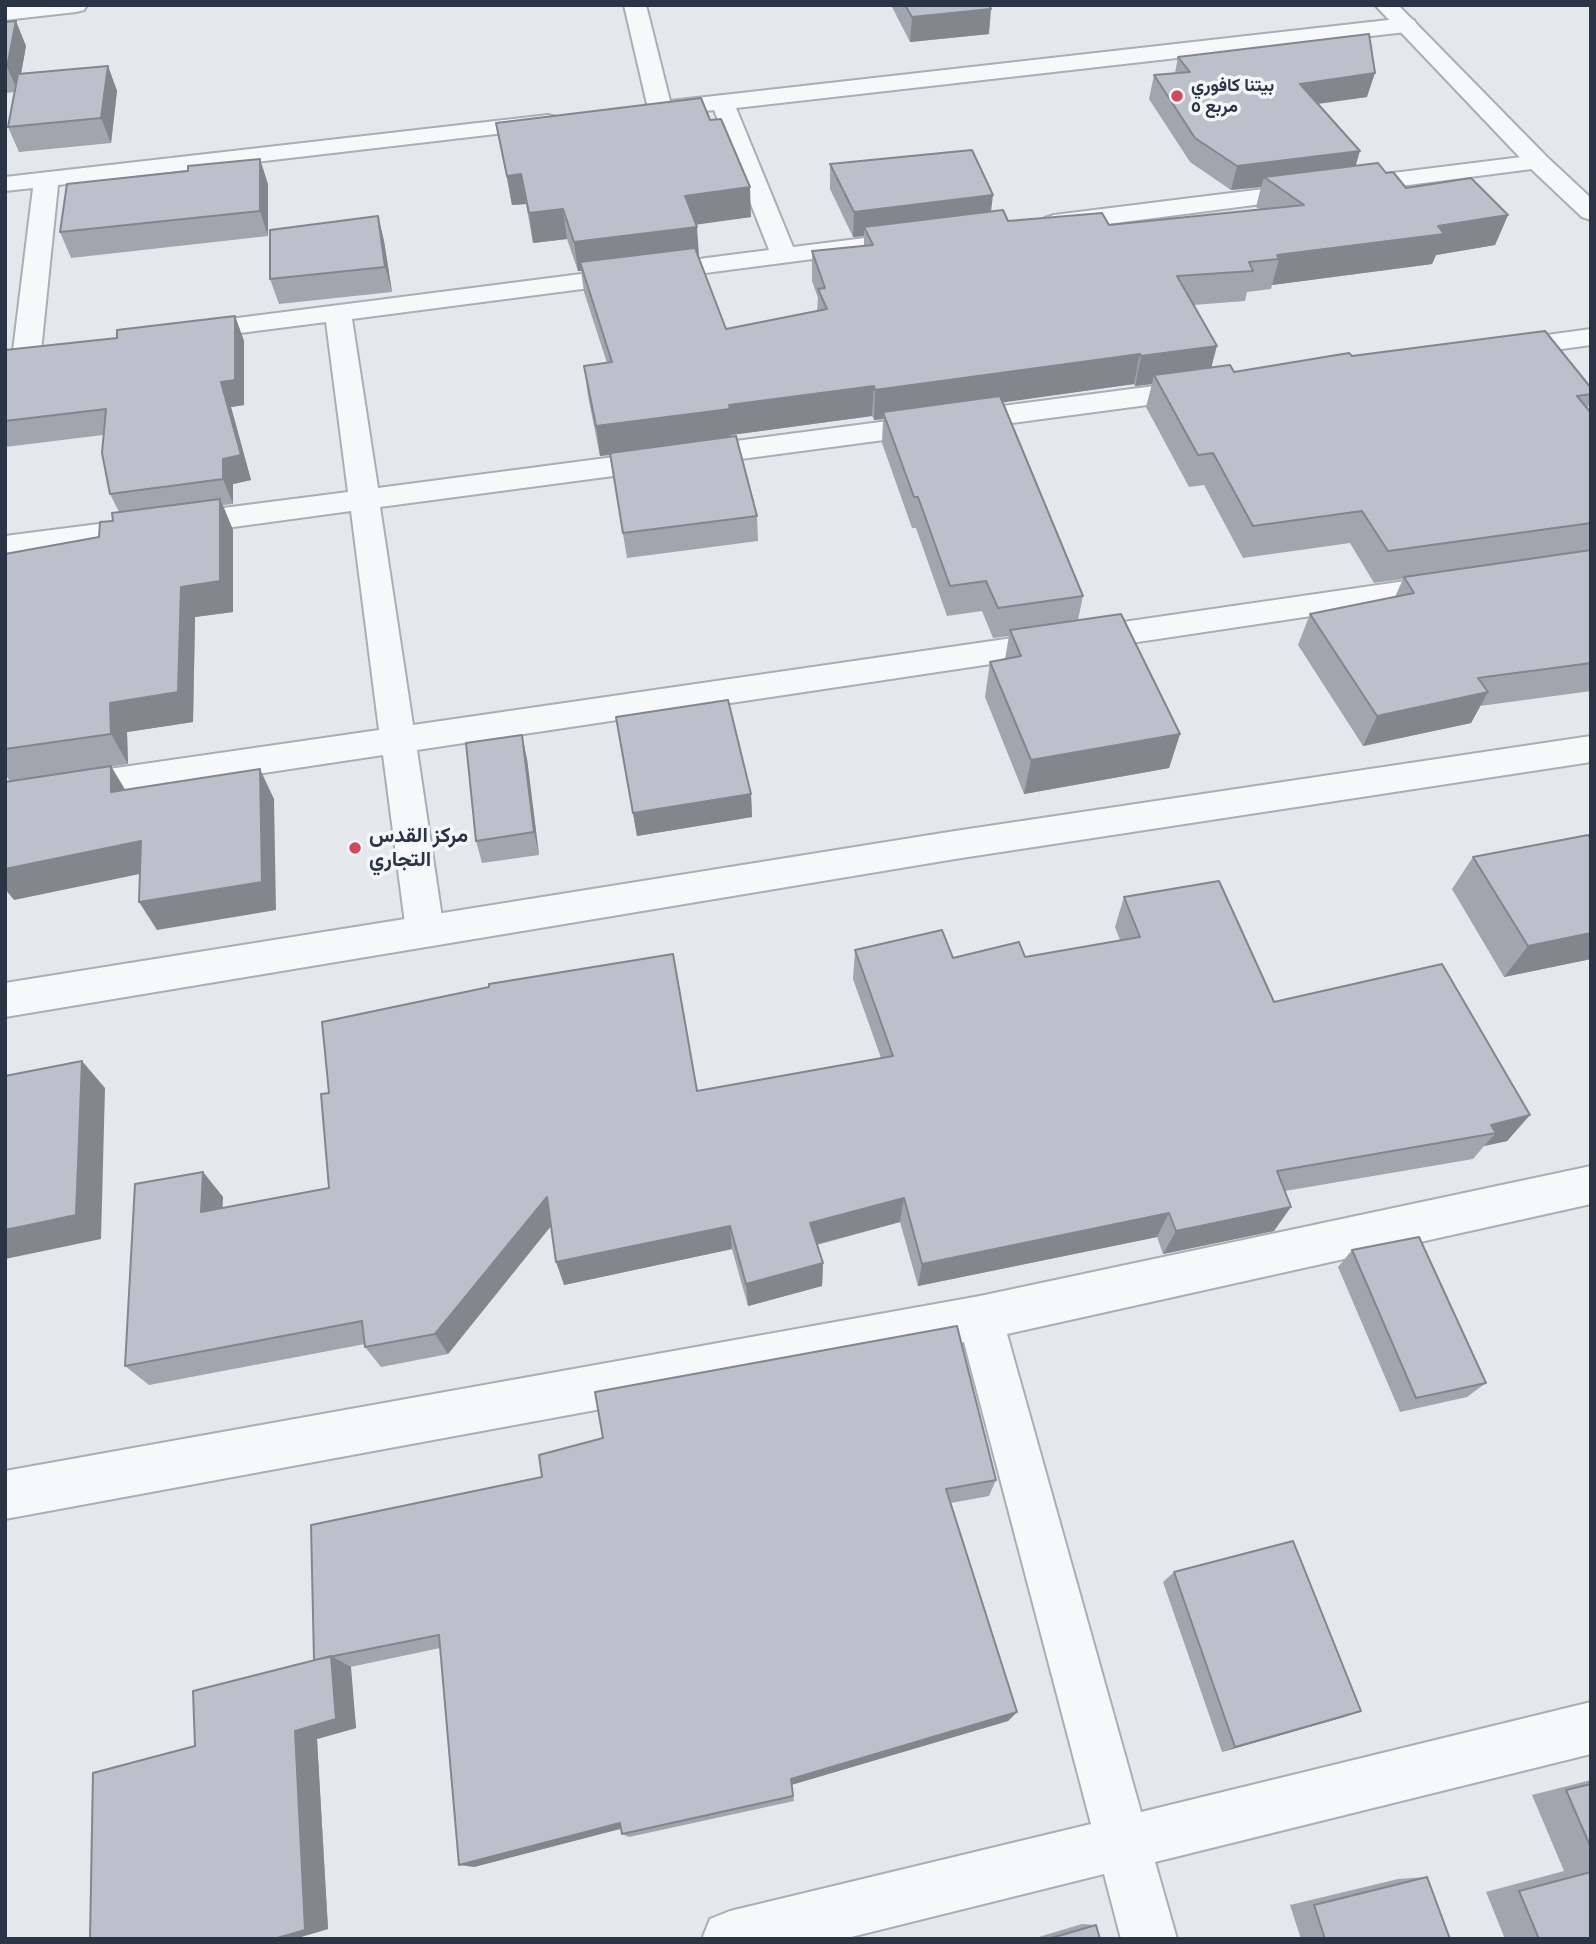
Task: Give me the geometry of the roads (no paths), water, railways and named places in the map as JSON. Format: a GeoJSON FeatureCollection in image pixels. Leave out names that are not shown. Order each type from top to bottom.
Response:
{"type":"FeatureCollection","features":[{"type":"Feature","properties":{"kind":"street"},"geometry":{"type":"LineString","coordinates":[[5,13],[76,5]]}},
{"type":"Feature","properties":{"kind":"street"},"geometry":{"type":"LineString","coordinates":[[635,5],[660,109]]}},
{"type":"Feature","properties":{"kind":"street"},"geometry":{"type":"LineString","coordinates":[[1386,5],[1538,162],[1591,212]]}},
{"type":"Feature","properties":{"kind":"street"},"geometry":{"type":"LineString","coordinates":[[635,112],[1406,24]]}},
{"type":"Feature","properties":{"kind":"street"},"geometry":{"type":"LineString","coordinates":[[722,102],[783,256]]}},
{"type":"Feature","properties":{"kind":"street"},"geometry":{"type":"LineString","coordinates":[[5,184],[571,120]]}},
{"type":"Feature","properties":{"kind":"street"},"geometry":{"type":"LineString","coordinates":[[1030,226],[1538,162]]}},
{"type":"Feature","properties":{"kind":"street"},"geometry":{"type":"LineString","coordinates":[[46,180],[16,353],[54,348]]}},
{"type":"Feature","properties":{"kind":"street"},"geometry":{"type":"LineString","coordinates":[[162,335],[893,243]]}},
{"type":"Feature","properties":{"kind":"street"},"geometry":{"type":"LineString","coordinates":[[338,314],[425,931]]}},
{"type":"Feature","properties":{"kind":"street"},"geometry":{"type":"LineString","coordinates":[[1482,352],[1591,337]]}},
{"type":"Feature","properties":{"kind":"street"},"geometry":{"type":"LineString","coordinates":[[5,547],[1222,386]]}},
{"type":"Feature","properties":{"kind":"street"},"geometry":{"type":"LineString","coordinates":[[5,798],[1483,581]]}},
{"type":"Feature","properties":{"kind":"street"},"geometry":{"type":"LineString","coordinates":[[5,1000],[955,845],[1591,749]]}},
{"type":"Feature","properties":{"kind":"street"},"geometry":{"type":"LineString","coordinates":[[5,1495],[980,1318],[1591,1185]]}},
{"type":"Feature","properties":{"kind":"street"},"geometry":{"type":"LineString","coordinates":[[980,1318],[1149,1939]]}},
{"type":"Feature","properties":{"kind":"street"},"geometry":{"type":"LineString","coordinates":[[730,1939],[1591,1728]]}},
{"type":"Feature","properties":{"kind":"place","name":"بيتنا كافوري مربع ٥"},"geometry":{"type":"Point","coordinates":[1177,96]}},
{"type":"Feature","properties":{"kind":"place","name":"مركز القدس التجاري"},"geometry":{"type":"Point","coordinates":[355,848]}}]}
